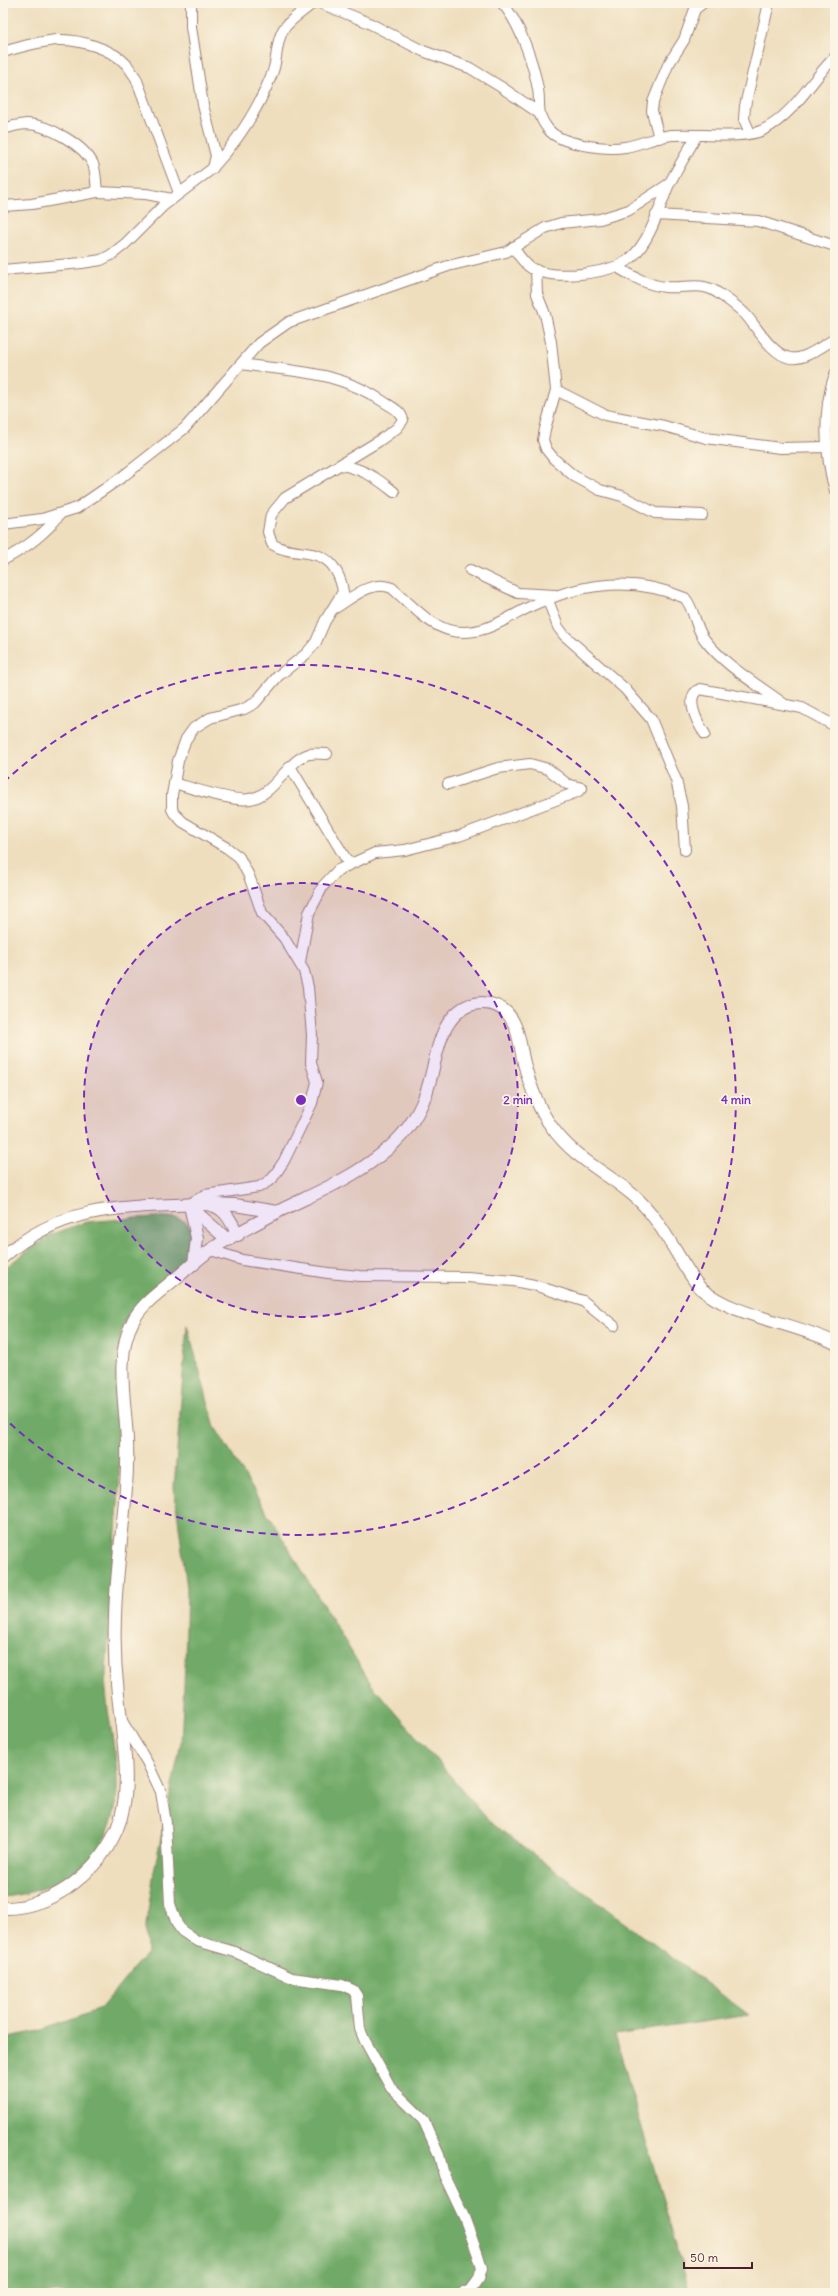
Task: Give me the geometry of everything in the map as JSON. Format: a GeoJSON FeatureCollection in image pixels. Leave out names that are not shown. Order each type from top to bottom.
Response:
{"type":"FeatureCollection","features":[{"type":"Feature","properties":{"kind":"main road"},"geometry":{"type":"LineString","coordinates":[[3,1908],[30,1905],[67,1888],[93,1869],[109,1848],[118,1828],[125,1800],[127,1757],[114,1655],[114,1615],[128,1445],[123,1359],[126,1336],[134,1318],[147,1302],[212,1250],[277,1212],[351,1176],[396,1143],[414,1120],[426,1096],[441,1041],[451,1020],[466,1006],[483,1002],[492,1004],[507,1013],[517,1030],[530,1083],[537,1102],[551,1126],[572,1150],[633,1195],[646,1207],[700,1288],[710,1297],[734,1308],[791,1326],[835,1343]]}},
{"type":"Feature","properties":{"kind":"main road"},"geometry":{"type":"LineString","coordinates":[[208,1204],[216,1206],[224,1212],[233,1237]]}},
{"type":"Feature","properties":{"kind":"main road"},"geometry":{"type":"LineString","coordinates":[[3,1257],[26,1237],[49,1225],[73,1216],[130,1207],[190,1207],[208,1204],[236,1205],[277,1212]]}},
{"type":"Feature","properties":{"kind":"main road"},"geometry":{"type":"LineString","coordinates":[[190,1207],[211,1224],[233,1237]]}},
{"type":"Feature","properties":{"kind":"main road"},"geometry":{"type":"LineString","coordinates":[[190,1207],[197,1238],[194,1264]]}},
{"type":"Feature","properties":{"kind":"street"},"geometry":{"type":"LineString","coordinates":[[191,3],[191,27],[203,105],[215,151],[215,165]]}},
{"type":"Feature","properties":{"kind":"street"},"geometry":{"type":"LineString","coordinates":[[3,270],[101,260],[119,249],[175,196],[208,174],[244,128],[260,99],[272,75],[276,63],[278,43],[284,29],[313,3]]}},
{"type":"Feature","properties":{"kind":"street"},"geometry":{"type":"LineString","coordinates":[[320,3],[367,22],[424,51],[470,68],[539,113],[549,131],[572,142],[613,148],[672,135],[750,133],[763,130],[784,115],[835,57]]}},
{"type":"Feature","properties":{"kind":"street"},"geometry":{"type":"LineString","coordinates":[[503,3],[523,38],[538,89],[539,113]]}},
{"type":"Feature","properties":{"kind":"street"},"geometry":{"type":"LineString","coordinates":[[659,138],[652,111],[654,102],[668,65],[682,45],[692,15],[697,7],[703,3]]}},
{"type":"Feature","properties":{"kind":"street"},"geometry":{"type":"LineString","coordinates":[[750,133],[744,119],[745,106],[769,3]]}},
{"type":"Feature","properties":{"kind":"street"},"geometry":{"type":"LineString","coordinates":[[3,52],[58,40],[78,42],[114,55],[127,64],[136,78],[175,196]]}},
{"type":"Feature","properties":{"kind":"street"},"geometry":{"type":"LineString","coordinates":[[3,129],[22,125],[34,125],[73,143],[93,164],[97,192]]}},
{"type":"Feature","properties":{"kind":"street"},"geometry":{"type":"LineString","coordinates":[[513,247],[525,263],[536,270],[557,274],[603,271],[617,267],[631,258],[640,247],[669,184],[697,135]]}},
{"type":"Feature","properties":{"kind":"street"},"geometry":{"type":"LineString","coordinates":[[3,524],[42,519],[77,508],[122,477],[185,428],[259,343],[288,322],[448,266],[492,256],[513,247],[545,228],[561,223],[614,216],[629,210],[669,184]]}},
{"type":"Feature","properties":{"kind":"street"},"geometry":{"type":"LineString","coordinates":[[3,206],[32,204],[97,192],[175,196]]}},
{"type":"Feature","properties":{"kind":"street"},"geometry":{"type":"LineString","coordinates":[[656,215],[758,221],[835,246]]}},
{"type":"Feature","properties":{"kind":"street"},"geometry":{"type":"LineString","coordinates":[[617,267],[636,278],[654,285],[664,287],[697,286],[717,292],[744,313],[772,346],[787,357],[800,357],[835,339]]}},
{"type":"Feature","properties":{"kind":"street"},"geometry":{"type":"LineString","coordinates":[[536,270],[537,294],[545,314],[551,342],[556,390],[543,440],[554,460],[562,467],[600,490],[622,496],[655,513],[702,516]]}},
{"type":"Feature","properties":{"kind":"street"},"geometry":{"type":"LineString","coordinates":[[190,1207],[205,1195],[259,1187],[266,1184],[278,1172],[284,1161],[312,1103],[317,1082],[311,1063],[312,1034],[307,980],[300,962],[284,938],[262,914],[249,876],[239,857],[227,848],[183,822],[174,813],[172,801],[174,783],[183,748],[194,728],[210,718],[244,709],[255,703],[278,676],[310,649],[330,612],[341,597],[342,586],[328,560],[316,554],[277,547],[269,539],[268,532],[271,515],[285,498],[341,465],[401,425],[403,420],[400,414],[371,394],[335,377],[302,371],[241,364]]}},
{"type":"Feature","properties":{"kind":"street"},"geometry":{"type":"LineString","coordinates":[[835,374],[828,409],[828,447],[835,491]]}},
{"type":"Feature","properties":{"kind":"street"},"geometry":{"type":"LineString","coordinates":[[556,390],[605,415],[664,426],[706,438],[780,448],[828,447]]}},
{"type":"Feature","properties":{"kind":"street"},"geometry":{"type":"LineString","coordinates":[[341,465],[360,469],[374,476],[394,492]]}},
{"type":"Feature","properties":{"kind":"street"},"geometry":{"type":"LineString","coordinates":[[3,560],[33,541],[52,525],[60,514]]}},
{"type":"Feature","properties":{"kind":"street"},"geometry":{"type":"LineString","coordinates":[[470,570],[518,593],[564,595]]}},
{"type":"Feature","properties":{"kind":"street"},"geometry":{"type":"LineString","coordinates":[[330,612],[366,589],[385,584],[392,588],[435,624],[452,631],[471,633],[487,629],[548,600],[598,586],[625,583],[667,592],[685,598],[691,608],[700,633],[716,652],[734,668],[784,704]]}},
{"type":"Feature","properties":{"kind":"street"},"geometry":{"type":"LineString","coordinates":[[548,600],[558,627],[564,635],[615,678],[635,698],[651,719],[676,780],[682,806],[685,850]]}},
{"type":"Feature","properties":{"kind":"street"},"geometry":{"type":"LineString","coordinates":[[704,734],[693,712],[693,701],[699,689],[802,708],[835,726]]}},
{"type":"Feature","properties":{"kind":"street"},"geometry":{"type":"LineString","coordinates":[[174,783],[233,798],[250,799],[278,782],[304,756],[310,754],[327,754]]}},
{"type":"Feature","properties":{"kind":"street"},"geometry":{"type":"LineString","coordinates":[[300,962],[306,923],[315,901],[330,877],[349,864],[375,853],[430,845],[466,834],[577,792],[582,788],[567,784],[548,769],[530,764],[498,768],[448,784]]}},
{"type":"Feature","properties":{"kind":"street"},"geometry":{"type":"LineString","coordinates":[[291,768],[349,864]]}},
{"type":"Feature","properties":{"kind":"street"},"geometry":{"type":"LineString","coordinates":[[212,1250],[242,1260],[328,1273],[360,1276],[467,1277],[514,1281],[534,1285],[582,1301],[614,1326]]}},
{"type":"Feature","properties":{"kind":"street"},"geometry":{"type":"LineString","coordinates":[[122,1721],[147,1762],[161,1792],[166,1823],[170,1904],[177,1924],[182,1931],[198,1941],[236,1952],[292,1978],[342,1985],[353,1990],[357,1996],[360,2029],[364,2039],[391,2088],[423,2119],[439,2155],[444,2175],[464,2217],[478,2255],[482,2268],[479,2278],[471,2289],[462,2293]]}},
{"type":"Feature","properties":{"kind":"green space"},"geometry":{"type":"Polygon","coordinates":[[[164,1217],[184,1221],[189,1225],[193,1236],[193,1248],[187,1259],[177,1270],[140,1302],[130,1313],[124,1324],[118,1349],[117,1388],[119,1489],[106,1680],[108,1708],[116,1759],[117,1793],[115,1809],[110,1826],[102,1842],[93,1856],[81,1867],[67,1877],[53,1884],[37,1890],[3,1897],[3,1269],[50,1235],[86,1222],[164,1217]]]}},
{"type":"Feature","properties":{"kind":"green space"},"geometry":{"type":"Polygon","coordinates":[[[187,1325],[215,1427],[371,1684],[490,1822],[749,2015],[615,2035],[690,2293],[3,2293],[3,2038],[39,2031],[100,2009],[147,1953],[146,1925],[154,1871],[181,1743],[187,1588],[174,1488],[187,1325]]]}}]}
